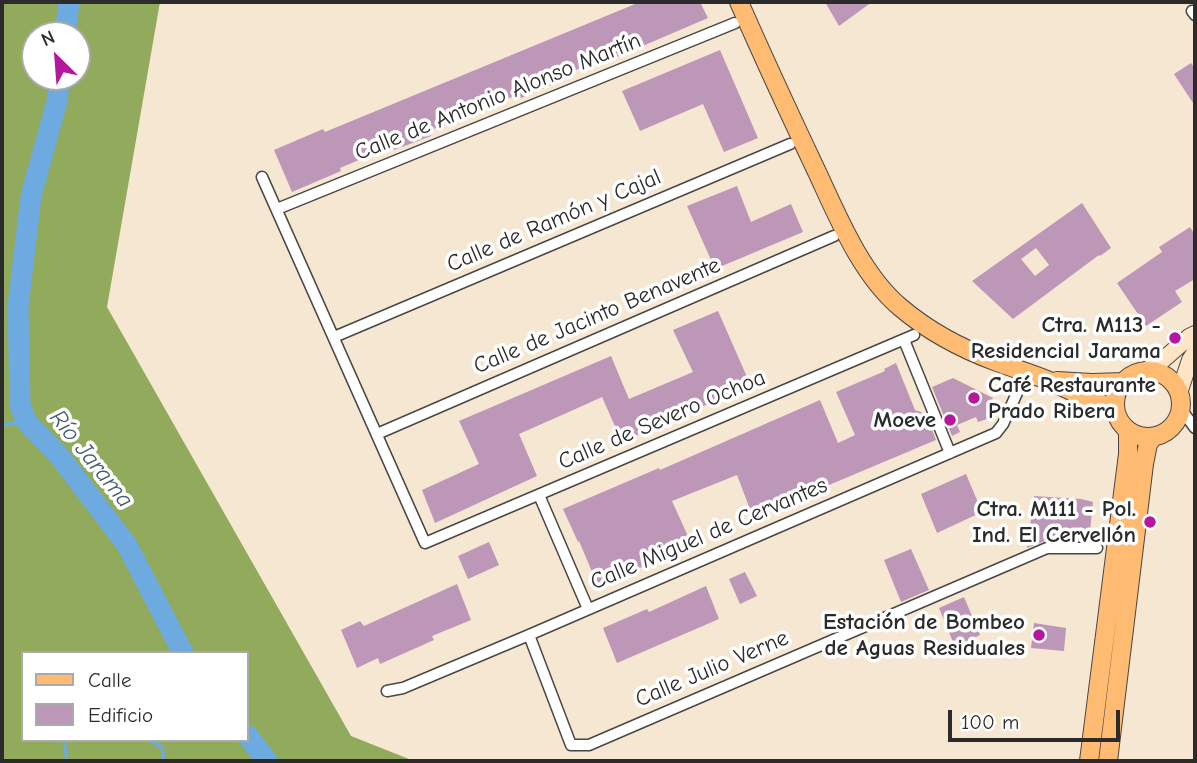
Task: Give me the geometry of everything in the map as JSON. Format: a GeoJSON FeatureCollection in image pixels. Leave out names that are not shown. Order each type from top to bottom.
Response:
{"type":"FeatureCollection","features":[{"type":"Feature","properties":{"kind":"main road"},"geometry":{"type":"LineString","coordinates":[[739,2],[825,189],[864,264],[878,285],[900,307],[944,338],[996,362],[1115,409]]}},
{"type":"Feature","properties":{"kind":"main road"},"geometry":{"type":"LineString","coordinates":[[1142,372],[1166,376],[1174,384],[1180,401],[1178,419],[1163,433],[1153,437],[1140,436],[1128,430],[1121,424],[1115,409],[1117,392],[1124,382],[1132,375],[1142,372]]}},
{"type":"Feature","properties":{"kind":"main road"},"geometry":{"type":"LineString","coordinates":[[1046,380],[1124,382]]}},
{"type":"Feature","properties":{"kind":"main road"},"geometry":{"type":"LineString","coordinates":[[1088,761],[1128,454],[1128,430]]}},
{"type":"Feature","properties":{"kind":"main road"},"geometry":{"type":"LineString","coordinates":[[1108,761],[1144,464],[1148,444],[1153,437]]}},
{"type":"Feature","properties":{"kind":"street","name":"Calle de Antonio Alonso Martín"},"geometry":{"type":"LineString","coordinates":[[277,209],[735,23]]}},
{"type":"Feature","properties":{"kind":"street","name":"Calle de Ramón y Cajal"},"geometry":{"type":"LineString","coordinates":[[334,337],[790,144]]}},
{"type":"Feature","properties":{"kind":"street"},"geometry":{"type":"LineString","coordinates":[[262,177],[377,434]]}},
{"type":"Feature","properties":{"kind":"street","name":"Calle de Jacinto Benavente"},"geometry":{"type":"LineString","coordinates":[[377,434],[834,236]]}},
{"type":"Feature","properties":{"kind":"street"},"geometry":{"type":"LineString","coordinates":[[1142,372],[1157,365],[1195,334]]}},
{"type":"Feature","properties":{"kind":"street","name":"Calle de Severo Ochoa"},"geometry":{"type":"LineString","coordinates":[[377,434],[425,543],[909,337],[950,453]]}},
{"type":"Feature","properties":{"kind":"street"},"geometry":{"type":"LineString","coordinates":[[1195,352],[1190,360],[1180,401],[1195,428]]}},
{"type":"Feature","properties":{"kind":"street","name":"Calle Miguel de Cervantes"},"geometry":{"type":"LineString","coordinates":[[387,691],[403,688],[529,635],[996,433],[1003,424],[1021,384]]}},
{"type":"Feature","properties":{"kind":"street"},"geometry":{"type":"LineString","coordinates":[[538,495],[588,609]]}},
{"type":"Feature","properties":{"kind":"street","name":"Calle Julio Verne"},"geometry":{"type":"LineString","coordinates":[[529,635],[571,745],[589,745],[1047,548],[1097,548]]}},
{"type":"Feature","properties":{"kind":"green space"},"geometry":{"type":"Polygon","coordinates":[[[2,2],[160,2],[107,307],[351,736],[414,761],[2,761],[2,2]]]}},
{"type":"Feature","properties":{"kind":"building"},"geometry":{"type":"Polygon","coordinates":[[[640,2],[700,2],[708,18],[610,60],[609,56],[557,78],[558,82],[521,98],[519,94],[478,110],[429,131],[431,136],[394,150],[392,146],[292,192],[274,150],[323,129],[325,132],[640,2]]]}},
{"type":"Feature","properties":{"kind":"building"},"geometry":{"type":"Polygon","coordinates":[[[825,2],[872,2],[839,26],[825,2]]]}},
{"type":"Feature","properties":{"kind":"building"},"geometry":{"type":"Polygon","coordinates":[[[720,50],[758,138],[724,152],[703,104],[640,131],[622,91],[720,50]]]}},
{"type":"Feature","properties":{"kind":"building"},"geometry":{"type":"Polygon","coordinates":[[[1191,63],[1195,69],[1195,106],[1174,74],[1191,63]]]}},
{"type":"Feature","properties":{"kind":"building"},"geometry":{"type":"Polygon","coordinates":[[[737,186],[751,222],[791,204],[803,232],[715,269],[687,206],[737,186]]]}},
{"type":"Feature","properties":{"kind":"building"},"geometry":{"type":"Polygon","coordinates":[[[1082,203],[1111,248],[1013,319],[972,281],[1082,203]],[[1036,248],[1021,259],[1035,276],[1049,265],[1036,248]]]}},
{"type":"Feature","properties":{"kind":"building"},"geometry":{"type":"Polygon","coordinates":[[[1190,227],[1195,235],[1195,279],[1175,291],[1182,302],[1146,326],[1117,283],[1162,252],[1159,247],[1190,227]]]}},
{"type":"Feature","properties":{"kind":"building"},"geometry":{"type":"Polygon","coordinates":[[[718,311],[751,386],[622,442],[602,397],[519,434],[537,476],[435,523],[422,490],[479,464],[459,421],[611,356],[629,399],[693,372],[673,330],[718,311]]]}},
{"type":"Feature","properties":{"kind":"building"},"geometry":{"type":"Polygon","coordinates":[[[896,363],[915,410],[926,414],[936,440],[753,517],[737,475],[672,501],[692,545],[598,586],[563,509],[820,400],[838,443],[855,435],[836,392],[885,371],[884,369],[896,363]]]}},
{"type":"Feature","properties":{"kind":"building"},"geometry":{"type":"Polygon","coordinates":[[[953,378],[993,398],[987,419],[978,422],[976,417],[957,425],[960,432],[952,436],[932,387],[953,378]]]}},
{"type":"Feature","properties":{"kind":"building"},"geometry":{"type":"Polygon","coordinates":[[[966,474],[982,512],[937,533],[921,494],[966,474]]]}},
{"type":"Feature","properties":{"kind":"building"},"geometry":{"type":"Polygon","coordinates":[[[1034,496],[1093,502],[1089,540],[1056,537],[1027,548],[1034,496]]]}},
{"type":"Feature","properties":{"kind":"building"},"geometry":{"type":"Polygon","coordinates":[[[489,542],[499,565],[468,579],[458,556],[489,542]]]}},
{"type":"Feature","properties":{"kind":"building"},"geometry":{"type":"Polygon","coordinates":[[[911,549],[929,590],[901,602],[884,560],[911,549]]]}},
{"type":"Feature","properties":{"kind":"building"},"geometry":{"type":"Polygon","coordinates":[[[745,572],[757,596],[740,604],[729,579],[745,572]]]}},
{"type":"Feature","properties":{"kind":"building"},"geometry":{"type":"Polygon","coordinates":[[[457,584],[471,620],[432,636],[434,640],[380,664],[378,658],[357,668],[341,630],[360,621],[364,626],[457,584]]]}},
{"type":"Feature","properties":{"kind":"building"},"geometry":{"type":"Polygon","coordinates":[[[706,586],[719,619],[617,663],[603,628],[647,609],[649,612],[706,586]]]}},
{"type":"Feature","properties":{"kind":"building"},"geometry":{"type":"Polygon","coordinates":[[[964,597],[980,635],[955,647],[939,608],[964,597]]]}},
{"type":"Feature","properties":{"kind":"building","name":"Estación de Bombeo de Aguas Residuales"},"geometry":{"type":"Polygon","coordinates":[[[1034,623],[1066,628],[1064,651],[1031,648],[1034,623]]]}},
{"type":"Feature","properties":{"kind":"waterway","name":"Río Jarama"},"geometry":{"type":"LineString","coordinates":[[67,21],[69,2]]}},
{"type":"Feature","properties":{"kind":"waterway","name":"Río Jarama"},"geometry":{"type":"LineString","coordinates":[[58,91],[31,196],[18,306],[20,405],[26,421],[60,457],[127,545],[182,651]]}},
{"type":"Feature","properties":{"kind":"waterway"},"geometry":{"type":"LineString","coordinates":[[2,425],[26,421]]}},
{"type":"Feature","properties":{"kind":"waterway","name":"Río Jarama"},"geometry":{"type":"LineString","coordinates":[[248,736],[267,761]]}},
{"type":"Feature","properties":{"kind":"waterway"},"geometry":{"type":"LineString","coordinates":[[64,742],[67,761]]}},
{"type":"Feature","properties":{"kind":"waterway"},"geometry":{"type":"LineString","coordinates":[[153,742],[162,747],[164,761]]}},
{"type":"Feature","properties":{"kind":"place","name":"Ctra. M113 - Residencial Jarama"},"geometry":{"type":"Point","coordinates":[1175,338]}},
{"type":"Feature","properties":{"kind":"place","name":"Café Restaurante Prado Ribera"},"geometry":{"type":"Point","coordinates":[974,398]}},
{"type":"Feature","properties":{"kind":"place","name":"Moeve"},"geometry":{"type":"Point","coordinates":[950,420]}},
{"type":"Feature","properties":{"kind":"place","name":"Ctra. M111 - Pol. Ind. El Cervellón"},"geometry":{"type":"Point","coordinates":[1150,522]}},
{"type":"Feature","properties":{"kind":"place","name":"Estación de Bombeo de Aguas Residuales"},"geometry":{"type":"Point","coordinates":[1039,635]}}]}
